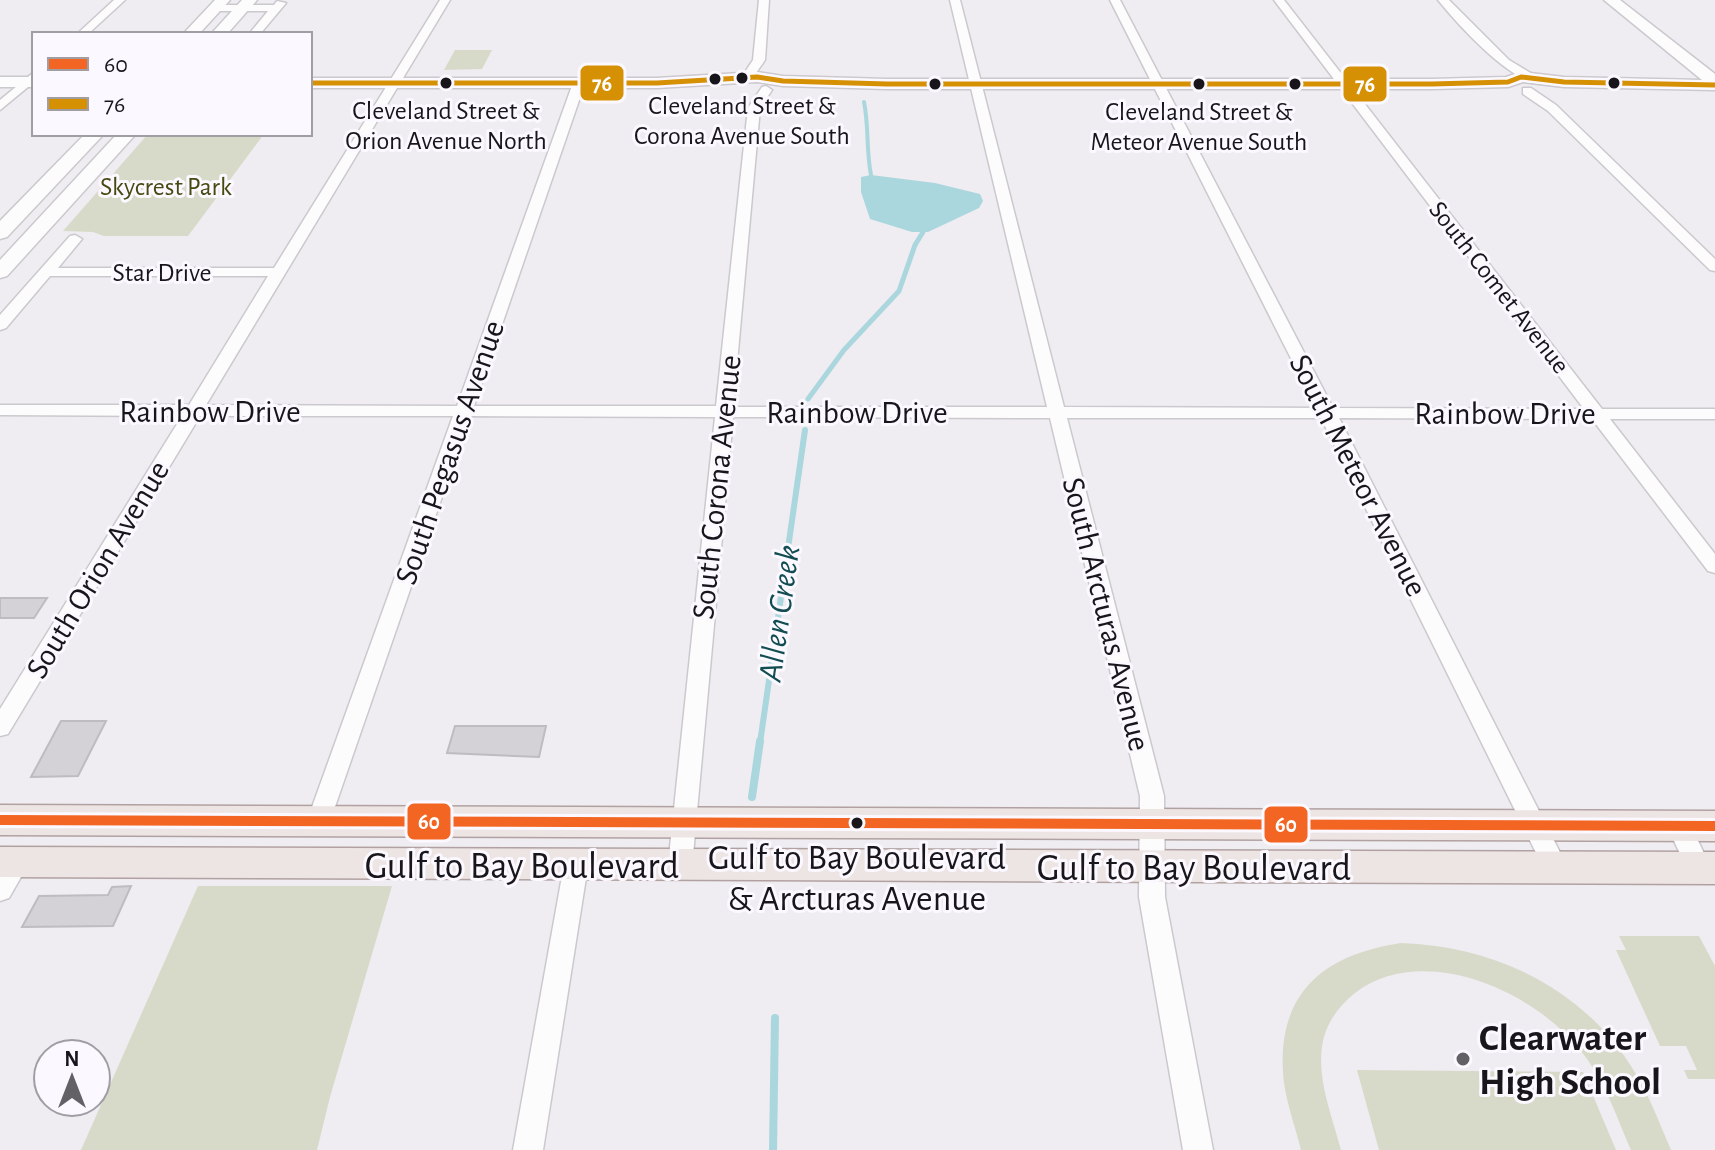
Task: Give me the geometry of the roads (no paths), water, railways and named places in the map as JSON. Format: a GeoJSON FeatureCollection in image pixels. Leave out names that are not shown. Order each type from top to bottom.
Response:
{"type":"FeatureCollection","features":[{"type":"Feature","properties":{"kind":"main road","name":"Gulf to Bay Boulevard"},"geometry":{"type":"LineString","coordinates":[[0,820],[1697,826]]}},
{"type":"Feature","properties":{"kind":"main road","name":"Gulf to Bay Boulevard"},"geometry":{"type":"LineString","coordinates":[[6,872],[576,865],[1707,868]]}},
{"type":"Feature","properties":{"kind":"street"},"geometry":{"type":"LineString","coordinates":[[84,32],[120,0]]}},
{"type":"Feature","properties":{"kind":"street","name":"South Orion Avenue"},"geometry":{"type":"LineString","coordinates":[[0,728],[445,0]]}},
{"type":"Feature","properties":{"kind":"street"},"geometry":{"type":"LineString","coordinates":[[743,84],[759,60],[764,0]]}},
{"type":"Feature","properties":{"kind":"street","name":"South Arcturas Avenue"},"geometry":{"type":"LineString","coordinates":[[955,0],[1152,796],[1152,897],[1198,1150]]}},
{"type":"Feature","properties":{"kind":"street","name":"South Meteor Avenue"},"geometry":{"type":"LineString","coordinates":[[1115,0],[1557,870]]}},
{"type":"Feature","properties":{"kind":"street","name":"South Comet Avenue"},"geometry":{"type":"LineString","coordinates":[[1279,0],[1715,567]]}},
{"type":"Feature","properties":{"kind":"street"},"geometry":{"type":"LineString","coordinates":[[1443,0],[1715,267]]}},
{"type":"Feature","properties":{"kind":"street"},"geometry":{"type":"LineString","coordinates":[[1611,0],[1715,84]]}},
{"type":"Feature","properties":{"kind":"street"},"geometry":{"type":"LineString","coordinates":[[221,32],[246,4]]}},
{"type":"Feature","properties":{"kind":"street"},"geometry":{"type":"LineString","coordinates":[[193,32],[211,16],[246,4],[280,4]]}},
{"type":"Feature","properties":{"kind":"street"},"geometry":{"type":"LineString","coordinates":[[256,32],[280,4]]}},
{"type":"Feature","properties":{"kind":"street"},"geometry":{"type":"LineString","coordinates":[[759,60],[770,84]]}},
{"type":"Feature","properties":{"kind":"street"},"geometry":{"type":"LineString","coordinates":[[1505,62],[1529,85]]}},
{"type":"Feature","properties":{"kind":"street"},"geometry":{"type":"LineString","coordinates":[[0,82],[32,80]]}},
{"type":"Feature","properties":{"kind":"street"},"geometry":{"type":"LineString","coordinates":[[0,106],[32,80]]}},
{"type":"Feature","properties":{"kind":"street"},"geometry":{"type":"LineString","coordinates":[[312,83],[1715,84]]}},
{"type":"Feature","properties":{"kind":"street","name":"South Pegasus Avenue"},"geometry":{"type":"LineString","coordinates":[[319,821],[579,83]]}},
{"type":"Feature","properties":{"kind":"street","name":"South Corona Avenue"},"geometry":{"type":"LineString","coordinates":[[743,84],[754,108]]}},
{"type":"Feature","properties":{"kind":"street","name":"South Corona Avenue"},"geometry":{"type":"LineString","coordinates":[[680,866],[754,108],[770,84]]}},
{"type":"Feature","properties":{"kind":"street"},"geometry":{"type":"LineString","coordinates":[[0,233],[93,136]]}},
{"type":"Feature","properties":{"kind":"street"},"geometry":{"type":"LineString","coordinates":[[98,165],[112,136]]}},
{"type":"Feature","properties":{"kind":"street"},"geometry":{"type":"LineString","coordinates":[[0,272],[125,136]]}},
{"type":"Feature","properties":{"kind":"street"},"geometry":{"type":"LineString","coordinates":[[0,325],[75,239]]}},
{"type":"Feature","properties":{"kind":"street","name":"Star Drive"},"geometry":{"type":"LineString","coordinates":[[46,272],[279,272]]}},
{"type":"Feature","properties":{"kind":"street","name":"Rainbow Drive"},"geometry":{"type":"LineString","coordinates":[[0,410],[1715,414]]}},
{"type":"Feature","properties":{"kind":"street"},"geometry":{"type":"LineString","coordinates":[[1697,826],[1707,868]]}},
{"type":"Feature","properties":{"kind":"street"},"geometry":{"type":"LineString","coordinates":[[528,1150],[576,865]]}},
{"type":"Feature","properties":{"kind":"water"},"geometry":{"type":"Polygon","coordinates":[[[871,175],[935,183],[980,194],[983,201],[979,208],[928,232],[912,232],[870,219],[861,192],[861,177],[871,175]]]}},
{"type":"Feature","properties":{"kind":"waterway","name":"Allen Creek"},"geometry":{"type":"LineString","coordinates":[[864,102],[871,175]]}},
{"type":"Feature","properties":{"kind":"waterway","name":"Allen Creek"},"geometry":{"type":"LineString","coordinates":[[808,399],[844,350],[899,291],[915,245],[923,232]]}},
{"type":"Feature","properties":{"kind":"waterway","name":"Allen Creek"},"geometry":{"type":"LineString","coordinates":[[760,743],[805,430]]}},
{"type":"Feature","properties":{"kind":"waterway","name":"Allen Creek"},"geometry":{"type":"LineString","coordinates":[[752,797],[760,741]]}},
{"type":"Feature","properties":{"kind":"waterway","name":"Allen Creek"},"geometry":{"type":"LineString","coordinates":[[773,1150],[775,1018]]}},
{"type":"Feature","properties":{"kind":"place","name":"Cleveland Street & Corona Avenue South"},"geometry":{"type":"Point","coordinates":[742,78]}},
{"type":"Feature","properties":{"kind":"place","name":"Cleveland Street & Orion Avenue North"},"geometry":{"type":"Point","coordinates":[446,83]}},
{"type":"Feature","properties":{"kind":"place","name":"Cleveland Street & Meteor Avenue South"},"geometry":{"type":"Point","coordinates":[1199,84]}},
{"type":"Feature","properties":{"kind":"place","name":"Gulf to Bay Boulevard & Arcturas Avenue"},"geometry":{"type":"Point","coordinates":[857,823]}},
{"type":"Feature","properties":{"kind":"place","name":"Clearwater High School"},"geometry":{"type":"Point","coordinates":[1463,1059]}},
{"type":"Feature","properties":{"kind":"park label","name":"Skycrest Park"},"geometry":{"type":"Point","coordinates":[166,186]}}]}
